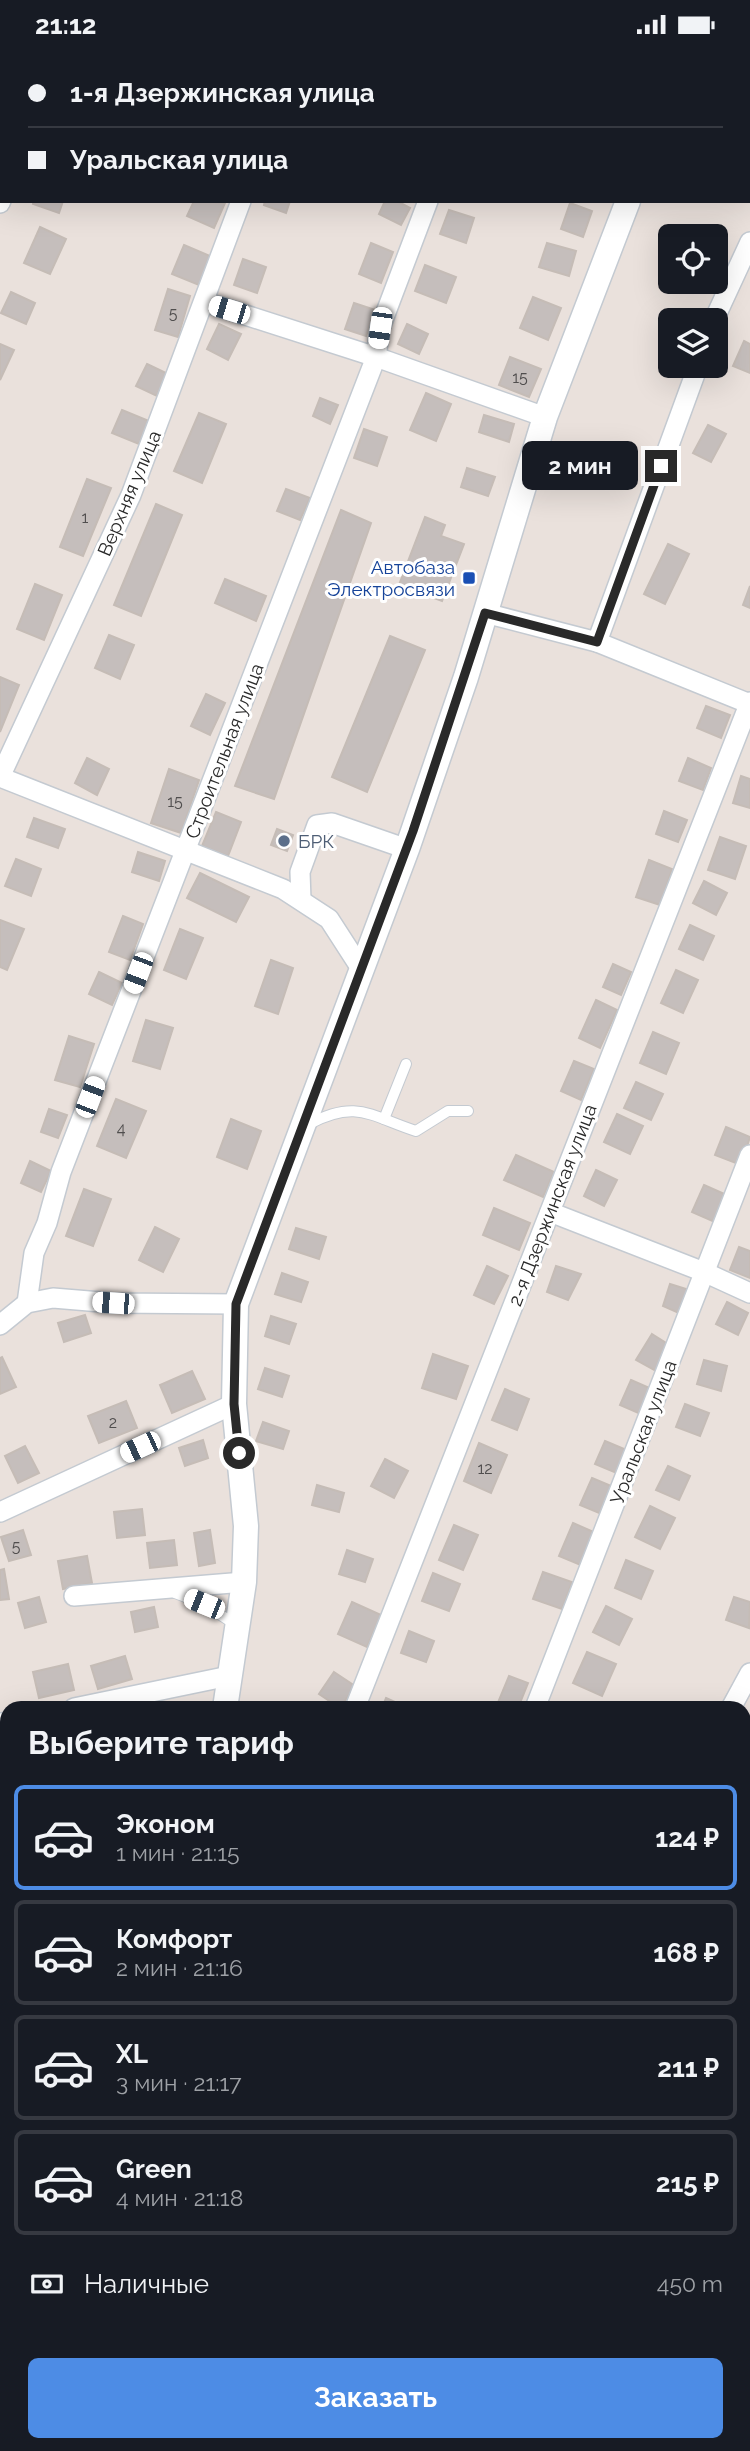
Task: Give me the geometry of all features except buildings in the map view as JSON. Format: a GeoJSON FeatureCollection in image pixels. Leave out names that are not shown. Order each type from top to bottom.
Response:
{"type":"FeatureCollection","features":[{"type":"Feature","properties":{"kind":"street","name":"Верхняя улица"},"geometry":{"type":"LineString","coordinates":[[0,777],[131,495],[240,203]]}},
{"type":"Feature","properties":{"kind":"street","name":"Строительная улица"},"geometry":{"type":"LineString","coordinates":[[27,1303],[34,1253],[47,1223],[61,1172],[376,357],[380,328],[427,203]]}},
{"type":"Feature","properties":{"kind":"street"},"geometry":{"type":"LineString","coordinates":[[226,1701],[244,1581],[246,1526],[234,1404],[236,1304],[299,1129],[407,849],[485,613],[545,417],[627,203]]}},
{"type":"Feature","properties":{"kind":"street"},"geometry":{"type":"LineString","coordinates":[[720,308],[750,242]]}},
{"type":"Feature","properties":{"kind":"street"},"geometry":{"type":"LineString","coordinates":[[205,302],[376,357],[545,417]]}},
{"type":"Feature","properties":{"kind":"street"},"geometry":{"type":"LineString","coordinates":[[597,642],[694,378]]}},
{"type":"Feature","properties":{"kind":"street"},"geometry":{"type":"LineString","coordinates":[[485,613],[597,642],[750,703]]}},
{"type":"Feature","properties":{"kind":"street","name":"2-я Дзержинская улица"},"geometry":{"type":"LineString","coordinates":[[358,1701],[750,703]]}},
{"type":"Feature","properties":{"kind":"street"},"geometry":{"type":"LineString","coordinates":[[0,777],[283,889],[329,919],[360,967]]}},
{"type":"Feature","properties":{"kind":"street"},"geometry":{"type":"LineString","coordinates":[[301,900],[300,872],[317,825],[332,823],[407,849]]}},
{"type":"Feature","properties":{"kind":"street","name":"Уральская улица"},"geometry":{"type":"LineString","coordinates":[[538,1701],[750,1155]]}},
{"type":"Feature","properties":{"kind":"street"},"geometry":{"type":"LineString","coordinates":[[550,1212],[705,1272],[750,1293]]}},
{"type":"Feature","properties":{"kind":"street"},"geometry":{"type":"LineString","coordinates":[[0,1325],[27,1303],[53,1298],[113,1303],[236,1304]]}},
{"type":"Feature","properties":{"kind":"street"},"geometry":{"type":"LineString","coordinates":[[0,1512],[234,1404]]}},
{"type":"Feature","properties":{"kind":"street"},"geometry":{"type":"LineString","coordinates":[[74,1596],[244,1581]]}},
{"type":"Feature","properties":{"kind":"street"},"geometry":{"type":"LineString","coordinates":[[735,1701],[750,1673]]}},
{"type":"Feature","properties":{"kind":"street"},"geometry":{"type":"LineString","coordinates":[[108,1701],[229,1676]]}},
{"type":"Feature","properties":{"kind":"lane"},"geometry":{"type":"LineString","coordinates":[[384,1119],[405,1065]]}},
{"type":"Feature","properties":{"kind":"lane"},"geometry":{"type":"LineString","coordinates":[[299,1129],[341,1111],[363,1111],[416,1131],[448,1111],[468,1111]]}},
{"type":"Feature","properties":{"kind":"lane"},"geometry":{"type":"LineString","coordinates":[[165,1588],[204,1604],[237,1626]]}},
{"type":"Feature","properties":{"kind":"place","name":"Автобаза Электросвязи"},"geometry":{"type":"Point","coordinates":[469,578]}},
{"type":"Feature","properties":{"kind":"place","name":"БРК"},"geometry":{"type":"Point","coordinates":[284,841]}},
{"type":"Feature","properties":{"kind":"route"},"geometry":{"type":"LineString","coordinates":[[239,1453],[234,1404],[236,1304],[413,831],[485,613],[597,642],[661,466]]}}]}
